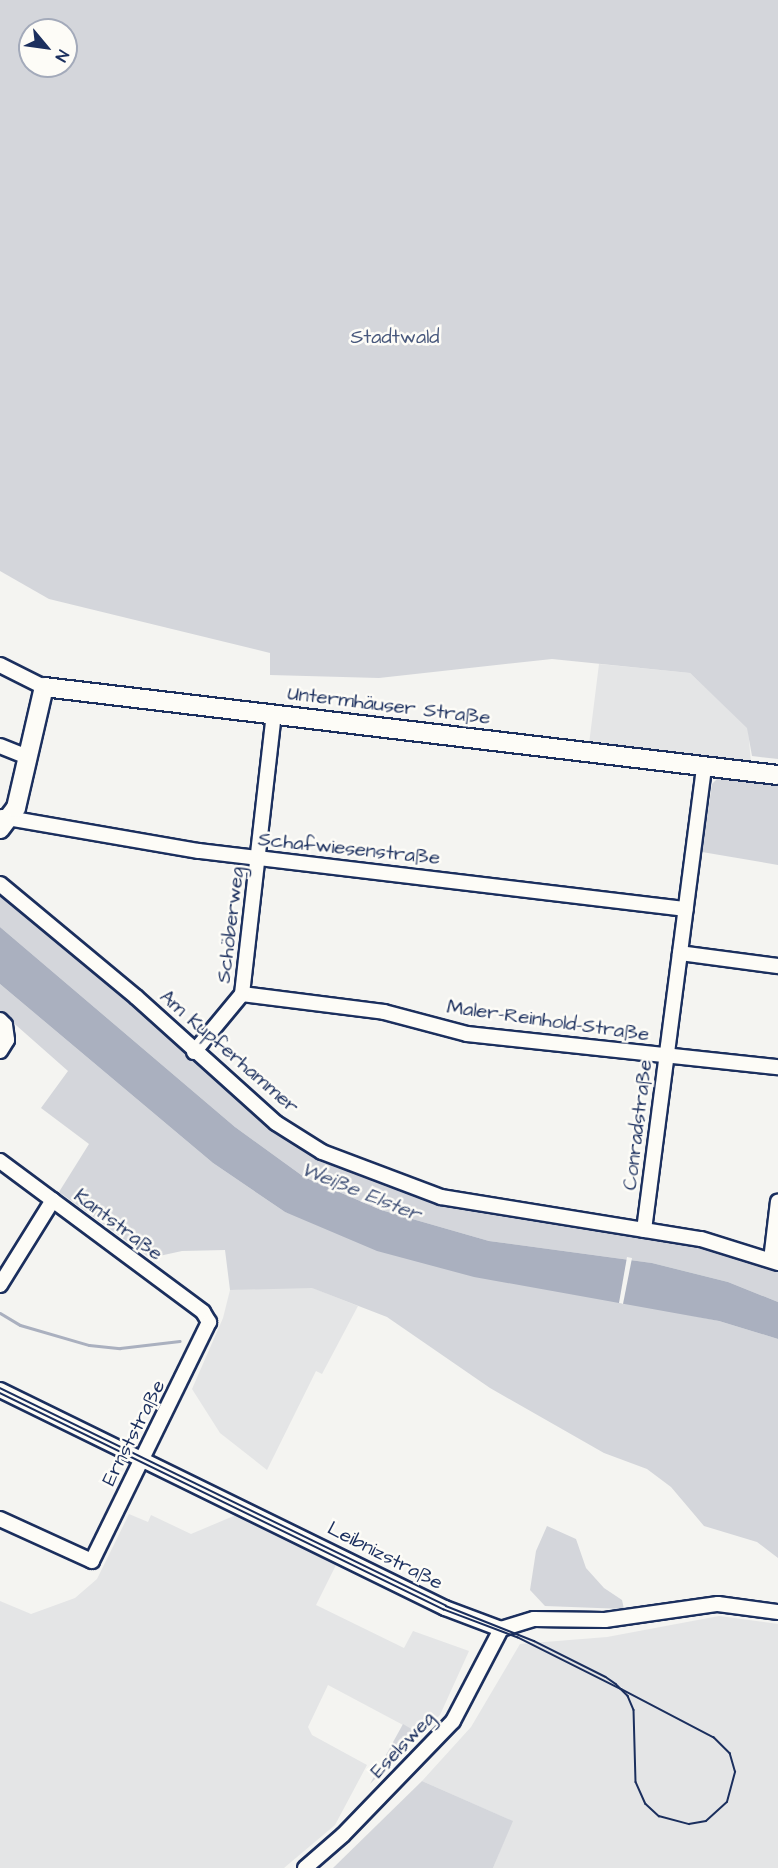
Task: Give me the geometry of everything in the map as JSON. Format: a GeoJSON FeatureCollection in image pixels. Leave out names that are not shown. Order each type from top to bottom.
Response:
{"type":"FeatureCollection","features":[{"type":"Feature","properties":{"kind":"main road","name":"Untermhäuser Straße"},"geometry":{"type":"LineString","coordinates":[[44,687],[778,775]]}},
{"type":"Feature","properties":{"kind":"main road"},"geometry":{"type":"LineString","coordinates":[[3,822],[27,757],[44,687]]}},
{"type":"Feature","properties":{"kind":"street","name":"Untermhäuser Straße"},"geometry":{"type":"LineString","coordinates":[[0,665],[44,687]]}},
{"type":"Feature","properties":{"kind":"street","name":"Schöberweg"},"geometry":{"type":"LineString","coordinates":[[194,1052],[242,994],[274,715]]}},
{"type":"Feature","properties":{"kind":"street"},"geometry":{"type":"LineString","coordinates":[[0,746],[27,757]]}},
{"type":"Feature","properties":{"kind":"street","name":"Conradstraße"},"geometry":{"type":"LineString","coordinates":[[644,1230],[704,765]]}},
{"type":"Feature","properties":{"kind":"street","name":"Schafwiesenstraße"},"geometry":{"type":"LineString","coordinates":[[3,822],[259,857],[686,909]]}},
{"type":"Feature","properties":{"kind":"street","name":"Am Kupferhammer"},"geometry":{"type":"LineString","coordinates":[[0,884],[136,997],[194,1052],[276,1123],[322,1152],[383,1178],[441,1197],[701,1239],[774,1261]]}},
{"type":"Feature","properties":{"kind":"street"},"geometry":{"type":"LineString","coordinates":[[680,953],[778,966]]}},
{"type":"Feature","properties":{"kind":"street","name":"Maler-Reinhold-Straße"},"geometry":{"type":"LineString","coordinates":[[242,994],[384,1012],[467,1034],[778,1067]]}},
{"type":"Feature","properties":{"kind":"street"},"geometry":{"type":"LineString","coordinates":[[0,1020],[5,1025],[3,1046]]}},
{"type":"Feature","properties":{"kind":"street","name":"Kantstraße"},"geometry":{"type":"LineString","coordinates":[[0,1161],[203,1312],[209,1322]]}},
{"type":"Feature","properties":{"kind":"street"},"geometry":{"type":"LineString","coordinates":[[0,1285],[53,1200]]}},
{"type":"Feature","properties":{"kind":"street"},"geometry":{"type":"LineString","coordinates":[[774,1261],[778,1201]]}},
{"type":"Feature","properties":{"kind":"street","name":"Ernststraße"},"geometry":{"type":"LineString","coordinates":[[0,1519],[92,1561],[209,1322]]}},
{"type":"Feature","properties":{"kind":"street","name":"Leibnizstraße"},"geometry":{"type":"LineString","coordinates":[[0,1390],[445,1608],[501,1629]]}},
{"type":"Feature","properties":{"kind":"street"},"geometry":{"type":"LineString","coordinates":[[501,1629],[534,1619],[605,1620],[717,1604],[778,1612]]}},
{"type":"Feature","properties":{"kind":"street","name":"Eselsweg"},"geometry":{"type":"LineString","coordinates":[[305,1868],[343,1835],[453,1721],[501,1629]]}},
{"type":"Feature","properties":{"kind":"shaded area"},"geometry":{"type":"Polygon","coordinates":[[[599,664],[690,673],[748,728],[751,763],[589,744],[599,664]]]}},
{"type":"Feature","properties":{"kind":"shaded area"},"geometry":{"type":"Polygon","coordinates":[[[275,1286],[313,1288],[358,1306],[322,1374],[316,1371],[267,1470],[220,1433],[192,1389],[223,1318],[230,1290],[275,1286]]]}},
{"type":"Feature","properties":{"kind":"shaded area"},"geometry":{"type":"Polygon","coordinates":[[[129,1514],[148,1522],[151,1515],[191,1534],[236,1515],[337,1563],[316,1605],[404,1648],[413,1631],[469,1651],[440,1715],[420,1734],[328,1685],[308,1727],[312,1735],[367,1765],[335,1825],[284,1868],[0,1868],[0,1601],[31,1614],[75,1598],[97,1579],[129,1514]]]}},
{"type":"Feature","properties":{"kind":"shaded area"},"geometry":{"type":"Polygon","coordinates":[[[719,1616],[778,1624],[778,1868],[493,1868],[512,1821],[422,1781],[471,1727],[520,1644],[607,1637],[719,1616]]]}},
{"type":"Feature","properties":{"kind":"green space","name":"Stadtwald"},"geometry":{"type":"Polygon","coordinates":[[[0,0],[778,0],[778,759],[752,756],[747,728],[690,673],[552,659],[379,678],[270,675],[270,653],[49,599],[0,571],[0,0]]]}},
{"type":"Feature","properties":{"kind":"green space"},"geometry":{"type":"Polygon","coordinates":[[[720,776],[778,782],[778,865],[702,852],[712,784],[720,776]]]}},
{"type":"Feature","properties":{"kind":"green space"},"geometry":{"type":"Polygon","coordinates":[[[0,891],[132,999],[259,1114],[393,1185],[718,1249],[778,1268],[778,1302],[728,1282],[652,1263],[489,1241],[381,1210],[304,1177],[235,1127],[0,927],[0,891]]]}},
{"type":"Feature","properties":{"kind":"green space"},"geometry":{"type":"Polygon","coordinates":[[[0,984],[213,1163],[285,1212],[611,1299],[719,1321],[778,1339],[778,1558],[757,1542],[704,1526],[671,1487],[647,1469],[604,1453],[490,1388],[387,1317],[312,1288],[230,1290],[225,1250],[182,1251],[150,1258],[59,1192],[89,1144],[41,1108],[68,1071],[0,1011],[0,984]]]}},
{"type":"Feature","properties":{"kind":"green space"},"geometry":{"type":"Polygon","coordinates":[[[547,1526],[576,1539],[586,1568],[604,1588],[622,1600],[624,1609],[545,1606],[530,1590],[536,1551],[547,1526]]]}},
{"type":"Feature","properties":{"kind":"green space"},"geometry":{"type":"Polygon","coordinates":[[[403,1724],[420,1734],[370,1784],[403,1724]]]}},
{"type":"Feature","properties":{"kind":"green space"},"geometry":{"type":"Polygon","coordinates":[[[422,1781],[513,1821],[493,1868],[333,1868],[422,1781]]]}},
{"type":"Feature","properties":{"kind":"water"},"geometry":{"type":"Polygon","coordinates":[[[0,927],[235,1127],[304,1177],[381,1210],[489,1241],[652,1263],[728,1282],[778,1302],[778,1339],[719,1321],[474,1277],[377,1251],[285,1212],[213,1163],[0,984],[0,927]]]}},
{"type":"Feature","properties":{"kind":"pier"},"geometry":{"type":"Polygon","coordinates":[[[627,1257],[632,1258],[623,1304],[619,1303],[627,1257]]]}},
{"type":"Feature","properties":{"kind":"waterway"},"geometry":{"type":"LineString","coordinates":[[0,1313],[20,1325],[89,1345],[120,1348],[180,1341]]}},
{"type":"Feature","properties":{"kind":"tram line"},"geometry":{"type":"LineString","coordinates":[[0,1388],[446,1606],[534,1641],[606,1677],[616,1684],[628,1696],[634,1710],[636,1782],[646,1804],[659,1816],[689,1824],[706,1821],[727,1802],[735,1772],[730,1754],[714,1738],[622,1690],[518,1638],[444,1610],[0,1393]]}},
{"type":"Feature","properties":{"kind":"water label","name":"Weiße Elster"},"geometry":{"type":"Point","coordinates":[361,1192]}}]}
